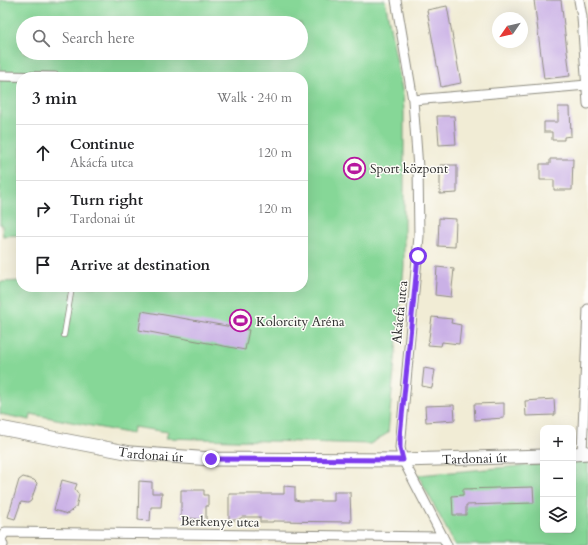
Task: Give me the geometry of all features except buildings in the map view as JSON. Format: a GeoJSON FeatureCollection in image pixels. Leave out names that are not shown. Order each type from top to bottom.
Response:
{"type":"FeatureCollection","features":[{"type":"Feature","properties":{"kind":"street","name":"Akácfa utca"},"geometry":{"type":"LineString","coordinates":[[396,0],[413,100],[418,168],[419,236],[400,442],[403,460],[445,541]]}},
{"type":"Feature","properties":{"kind":"street"},"geometry":{"type":"LineString","coordinates":[[579,0],[585,16],[588,104]]}},
{"type":"Feature","properties":{"kind":"street"},"geometry":{"type":"LineString","coordinates":[[0,76],[16,76]]}},
{"type":"Feature","properties":{"kind":"street"},"geometry":{"type":"LineString","coordinates":[[413,100],[587,85]]}},
{"type":"Feature","properties":{"kind":"street"},"geometry":{"type":"LineString","coordinates":[[581,453],[588,309]]}},
{"type":"Feature","properties":{"kind":"street","name":"Tardonai út"},"geometry":{"type":"LineString","coordinates":[[0,428],[131,454],[218,459],[403,460],[540,456]]}},
{"type":"Feature","properties":{"kind":"street","name":"Berkenye utca"},"geometry":{"type":"LineString","coordinates":[[2,542],[5,532],[445,541]]}},
{"type":"Feature","properties":{"kind":"lane"},"geometry":{"type":"LineString","coordinates":[[64,334],[71,292]]}},
{"type":"Feature","properties":{"kind":"green space","name":"Sport központ"},"geometry":{"type":"Polygon","coordinates":[[[0,0],[385,0],[403,95],[404,267],[388,433],[370,444],[166,438],[168,432],[133,427],[132,434],[31,414],[30,420],[0,414],[0,282],[16,281],[16,292],[308,292],[308,72],[16,72],[16,235],[3,236],[2,225],[0,224],[0,0]]]}},
{"type":"Feature","properties":{"kind":"green space"},"geometry":{"type":"Polygon","coordinates":[[[588,461],[588,545],[455,545],[418,475],[540,464],[540,533],[576,533],[576,462],[588,461]]]}},
{"type":"Feature","properties":{"kind":"place","name":"Sport központ"},"geometry":{"type":"Point","coordinates":[354,168]}},
{"type":"Feature","properties":{"kind":"place","name":"Kolorcity Aréna"},"geometry":{"type":"Point","coordinates":[240,321]}},
{"type":"Feature","properties":{"kind":"route"},"geometry":{"type":"LineString","coordinates":[[211,459],[403,460],[400,448],[400,436],[418,256]]}}]}
